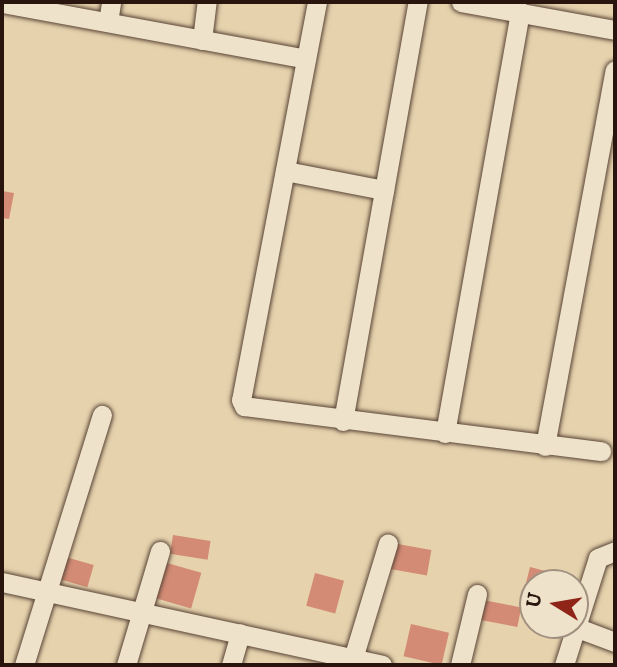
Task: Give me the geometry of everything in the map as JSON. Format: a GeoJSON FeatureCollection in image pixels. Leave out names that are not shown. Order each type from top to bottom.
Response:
{"type":"FeatureCollection","features":[{"type":"Feature","properties":{"kind":"street"},"geometry":{"type":"LineString","coordinates":[[108,22],[111,2]]}},
{"type":"Feature","properties":{"kind":"street"},"geometry":{"type":"LineString","coordinates":[[202,40],[207,2]]}},
{"type":"Feature","properties":{"kind":"street"},"geometry":{"type":"LineString","coordinates":[[317,2],[241,400],[250,409],[601,451]]}},
{"type":"Feature","properties":{"kind":"street"},"geometry":{"type":"LineString","coordinates":[[343,421],[418,2]]}},
{"type":"Feature","properties":{"kind":"street"},"geometry":{"type":"LineString","coordinates":[[461,2],[499,5],[520,12],[615,30]]}},
{"type":"Feature","properties":{"kind":"street"},"geometry":{"type":"LineString","coordinates":[[5,3],[306,59]]}},
{"type":"Feature","properties":{"kind":"street"},"geometry":{"type":"LineString","coordinates":[[445,433],[520,12]]}},
{"type":"Feature","properties":{"kind":"street"},"geometry":{"type":"LineString","coordinates":[[545,446],[615,70]]}},
{"type":"Feature","properties":{"kind":"street"},"geometry":{"type":"LineString","coordinates":[[285,171],[384,190]]}},
{"type":"Feature","properties":{"kind":"street"},"geometry":{"type":"LineString","coordinates":[[24,665],[102,415]]}},
{"type":"Feature","properties":{"kind":"street"},"geometry":{"type":"LineString","coordinates":[[352,662],[388,543]]}},
{"type":"Feature","properties":{"kind":"street"},"geometry":{"type":"LineString","coordinates":[[126,665],[160,551]]}},
{"type":"Feature","properties":{"kind":"street"},"geometry":{"type":"LineString","coordinates":[[589,585],[598,558],[615,551]]}},
{"type":"Feature","properties":{"kind":"street"},"geometry":{"type":"LineString","coordinates":[[2,582],[141,610],[352,662],[382,665]]}},
{"type":"Feature","properties":{"kind":"street"},"geometry":{"type":"LineString","coordinates":[[460,665],[477,594]]}},
{"type":"Feature","properties":{"kind":"street"},"geometry":{"type":"LineString","coordinates":[[589,632],[615,642]]}},
{"type":"Feature","properties":{"kind":"street"},"geometry":{"type":"LineString","coordinates":[[232,665],[240,633]]}},
{"type":"Feature","properties":{"kind":"street"},"geometry":{"type":"LineString","coordinates":[[564,665],[572,639]]}},
{"type":"Feature","properties":{"kind":"building"},"geometry":{"type":"Polygon","coordinates":[[[2,191],[14,193],[9,219],[2,218],[2,191]]]}},
{"type":"Feature","properties":{"kind":"building"},"geometry":{"type":"Polygon","coordinates":[[[173,535],[211,541],[208,560],[170,554],[173,535]]]}},
{"type":"Feature","properties":{"kind":"building"},"geometry":{"type":"Polygon","coordinates":[[[392,543],[431,550],[427,576],[387,569],[392,543]]]}},
{"type":"Feature","properties":{"kind":"building"},"geometry":{"type":"Polygon","coordinates":[[[62,556],[94,565],[87,587],[56,578],[62,556]]]}},
{"type":"Feature","properties":{"kind":"building"},"geometry":{"type":"Polygon","coordinates":[[[160,561],[201,573],[191,608],[150,597],[160,561]]]}},
{"type":"Feature","properties":{"kind":"building"},"geometry":{"type":"Polygon","coordinates":[[[315,573],[344,581],[335,614],[306,606],[315,573]]]}},
{"type":"Feature","properties":{"kind":"building"},"geometry":{"type":"Polygon","coordinates":[[[478,599],[519,607],[517,627],[474,619],[478,599]]]}},
{"type":"Feature","properties":{"kind":"building"},"geometry":{"type":"Polygon","coordinates":[[[411,624],[449,633],[442,665],[404,656],[411,624]]]}}]}
